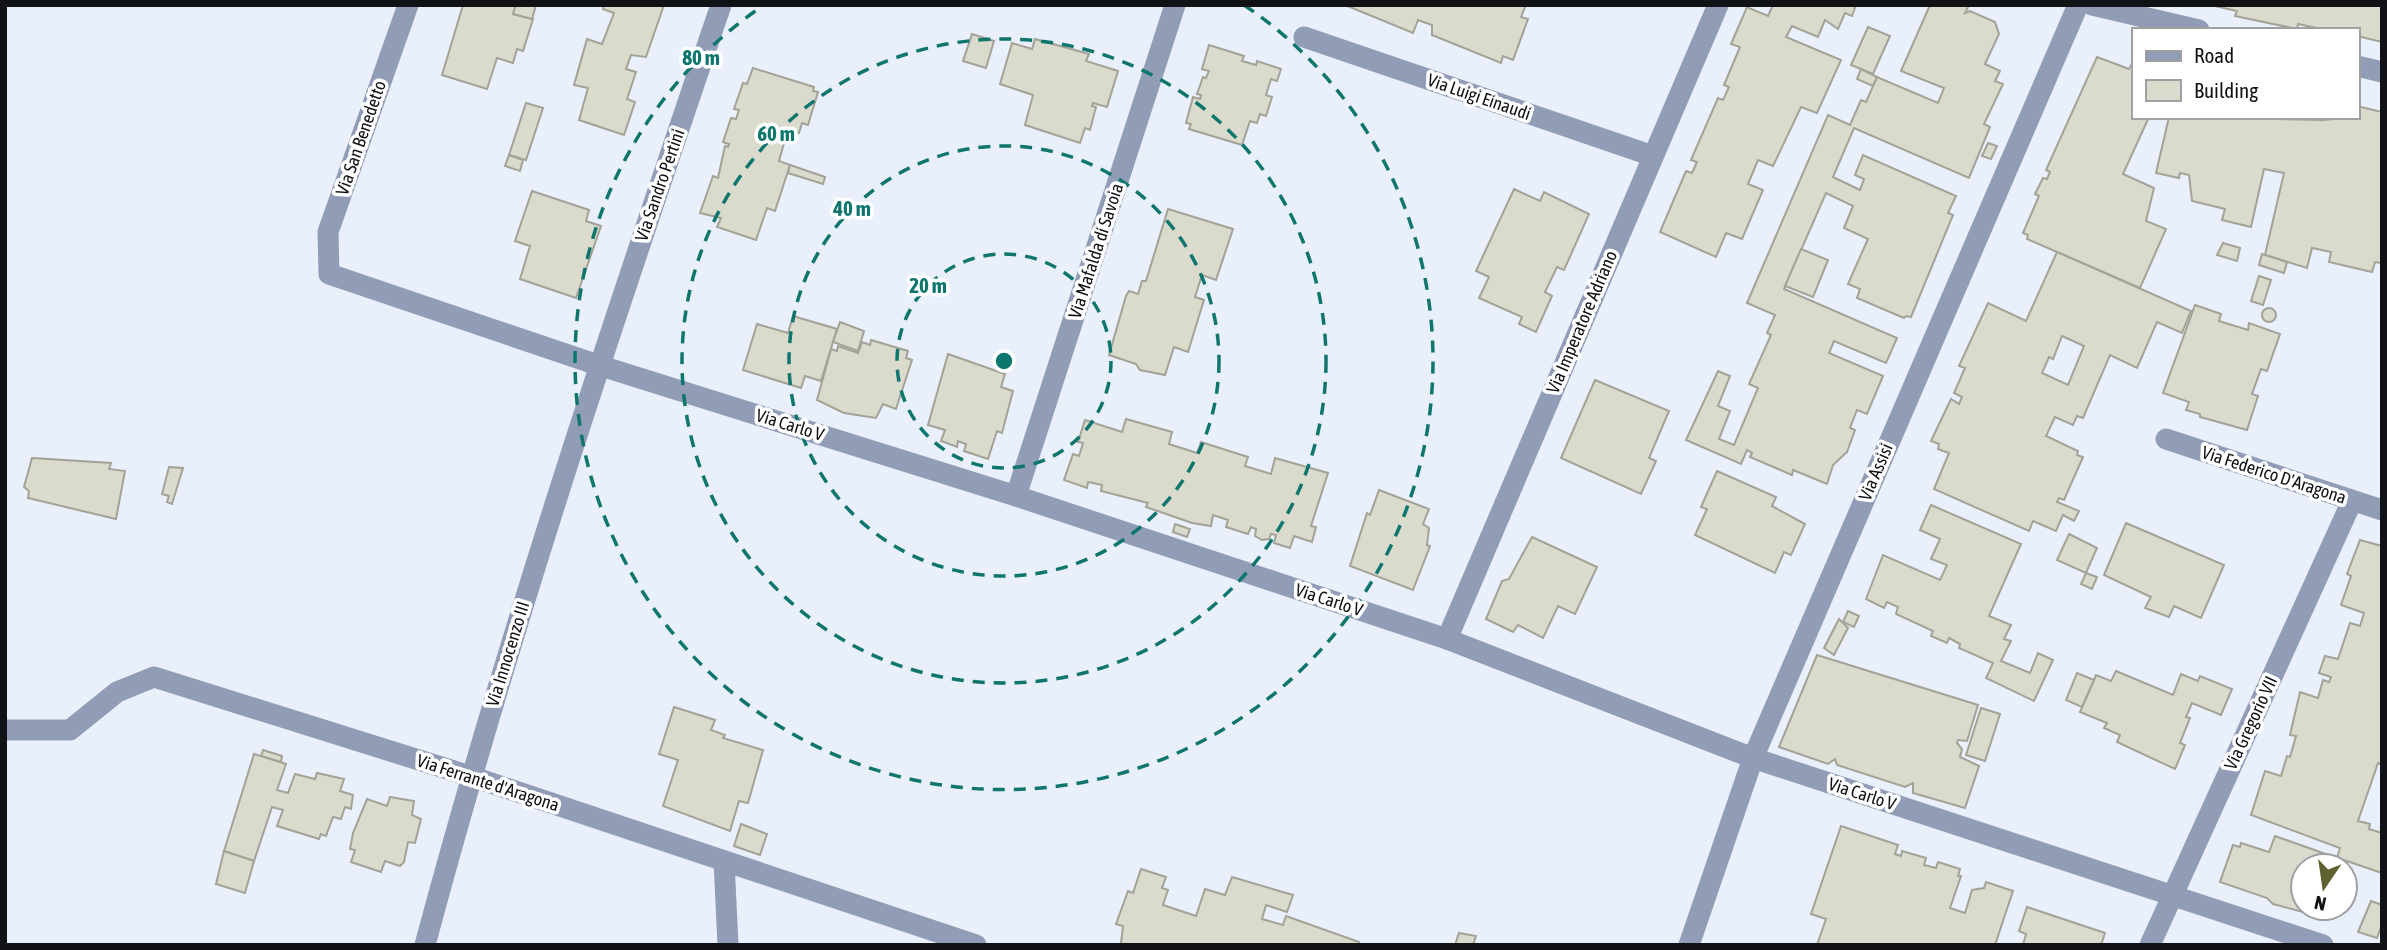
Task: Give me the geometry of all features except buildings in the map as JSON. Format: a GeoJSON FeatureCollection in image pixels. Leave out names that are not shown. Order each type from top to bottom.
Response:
{"type":"FeatureCollection","features":[{"type":"Feature","properties":{"kind":"street","name":"Via San Benedetto"},"geometry":{"type":"LineString","coordinates":[[329,274],[328,232],[408,5]]}},
{"type":"Feature","properties":{"kind":"street","name":"Via Sandro Pertini"},"geometry":{"type":"LineString","coordinates":[[598,365],[721,5]]}},
{"type":"Feature","properties":{"kind":"street","name":"Via Mafalda di Savoia"},"geometry":{"type":"LineString","coordinates":[[1016,496],[1175,5]]}},
{"type":"Feature","properties":{"kind":"street","name":"Via Imperatore Adriano"},"geometry":{"type":"LineString","coordinates":[[1447,639],[1718,5]]}},
{"type":"Feature","properties":{"kind":"street","name":"Via Assisi"},"geometry":{"type":"LineString","coordinates":[[1689,945],[1753,758],[2078,5]]}},
{"type":"Feature","properties":{"kind":"street"},"geometry":{"type":"LineString","coordinates":[[2092,5],[2190,28]]}},
{"type":"Feature","properties":{"kind":"street","name":"Via Luigi Einaudi"},"geometry":{"type":"LineString","coordinates":[[1304,37],[1653,156]]}},
{"type":"Feature","properties":{"kind":"street"},"geometry":{"type":"LineString","coordinates":[[2359,66],[2382,72]]}},
{"type":"Feature","properties":{"kind":"street","name":"Via Carlo V"},"geometry":{"type":"LineString","coordinates":[[329,274],[598,365],[1016,496],[1447,639],[1753,758],[2173,893],[2323,945]]}},
{"type":"Feature","properties":{"kind":"street","name":"Via Innocenzo III"},"geometry":{"type":"LineString","coordinates":[[425,945],[470,776],[598,365]]}},
{"type":"Feature","properties":{"kind":"street","name":"Via Federico D'Aragona"},"geometry":{"type":"LineString","coordinates":[[2166,439],[2382,510]]}},
{"type":"Feature","properties":{"kind":"street","name":"Via Gregorio VII"},"geometry":{"type":"LineString","coordinates":[[2150,945],[2352,501]]}},
{"type":"Feature","properties":{"kind":"street","name":"Via Ferrante d'Aragona"},"geometry":{"type":"LineString","coordinates":[[5,730],[70,730],[117,692],[154,677],[470,776],[976,945]]}},
{"type":"Feature","properties":{"kind":"street"},"geometry":{"type":"LineString","coordinates":[[724,861],[728,945]]}}]}
